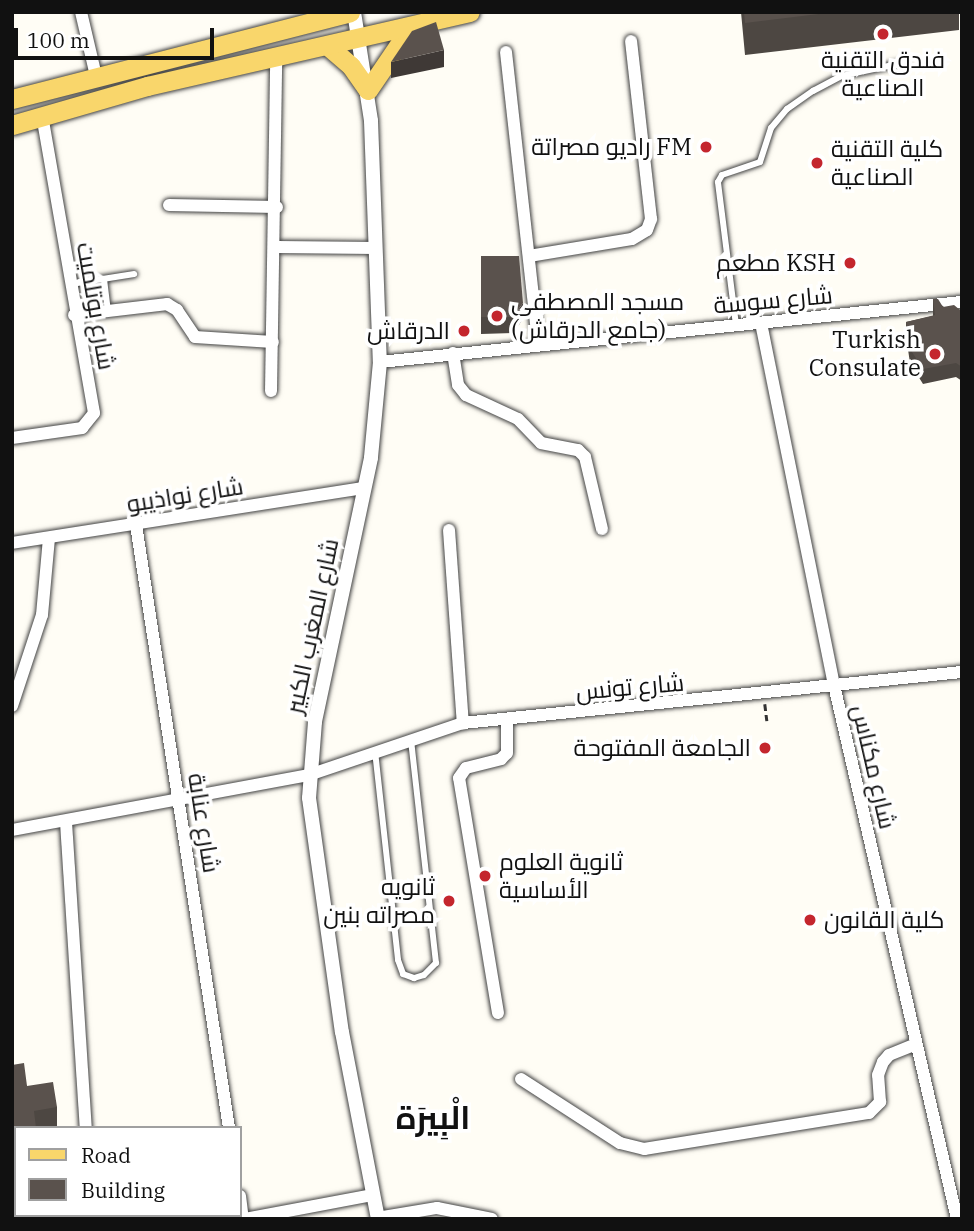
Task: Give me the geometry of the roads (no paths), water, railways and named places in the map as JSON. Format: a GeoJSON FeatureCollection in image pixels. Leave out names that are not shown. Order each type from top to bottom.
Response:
{"type":"FeatureCollection","features":[{"type":"Feature","properties":{"kind":"main road"},"geometry":{"type":"LineString","coordinates":[[12,99],[318,17],[352,12]]}},
{"type":"Feature","properties":{"kind":"main road"},"geometry":{"type":"LineString","coordinates":[[12,125],[147,86],[470,12]]}},
{"type":"Feature","properties":{"kind":"main road"},"geometry":{"type":"LineString","coordinates":[[328,46],[351,66],[368,90],[411,27]]}},
{"type":"Feature","properties":{"kind":"street"},"geometry":{"type":"LineString","coordinates":[[81,12],[96,76]]}},
{"type":"Feature","properties":{"kind":"street","name":"شارع المغرب الكبير"},"geometry":{"type":"LineString","coordinates":[[352,12],[361,39],[368,90],[380,362],[364,488],[315,722],[309,775],[342,1032],[377,1218]]}},
{"type":"Feature","properties":{"kind":"street"},"geometry":{"type":"LineString","coordinates":[[529,256],[632,239],[647,230],[651,219],[631,41]]}},
{"type":"Feature","properties":{"kind":"street"},"geometry":{"type":"LineString","coordinates":[[506,52],[538,344]]}},
{"type":"Feature","properties":{"kind":"street"},"geometry":{"type":"LineString","coordinates":[[271,391],[277,206],[276,57]]}},
{"type":"Feature","properties":{"kind":"street","name":"شارع بوتلميت"},"geometry":{"type":"LineString","coordinates":[[12,438],[82,428],[91,422],[94,408],[74,315],[42,116]]}},
{"type":"Feature","properties":{"kind":"street"},"geometry":{"type":"LineString","coordinates":[[169,205],[277,206]]}},
{"type":"Feature","properties":{"kind":"street"},"geometry":{"type":"LineString","coordinates":[[276,247],[376,248]]}},
{"type":"Feature","properties":{"kind":"street","name":"شارع سوسة"},"geometry":{"type":"LineString","coordinates":[[380,362],[962,302]]}},
{"type":"Feature","properties":{"kind":"street"},"geometry":{"type":"LineString","coordinates":[[74,315],[167,304],[177,310],[195,337],[273,342]]}},
{"type":"Feature","properties":{"kind":"street","name":"شارع مكناس"},"geometry":{"type":"LineString","coordinates":[[761,323],[834,685],[957,1219]]}},
{"type":"Feature","properties":{"kind":"street"},"geometry":{"type":"LineString","coordinates":[[453,354],[458,385],[466,396],[518,419],[541,443],[568,447],[584,457],[602,528]]}},
{"type":"Feature","properties":{"kind":"street","name":"شارع نواذيبو"},"geometry":{"type":"LineString","coordinates":[[12,542],[364,488]]}},
{"type":"Feature","properties":{"kind":"street","name":"شارع عنابة"},"geometry":{"type":"LineString","coordinates":[[136,525],[229,1126]]}},
{"type":"Feature","properties":{"kind":"street"},"geometry":{"type":"LineString","coordinates":[[449,530],[463,723]]}},
{"type":"Feature","properties":{"kind":"street"},"geometry":{"type":"LineString","coordinates":[[12,706],[42,615],[49,538]]}},
{"type":"Feature","properties":{"kind":"street","name":"شارع تونس"},"geometry":{"type":"LineString","coordinates":[[12,830],[309,775],[375,749],[463,723],[962,672]]}},
{"type":"Feature","properties":{"kind":"street"},"geometry":{"type":"LineString","coordinates":[[498,1013],[459,778],[466,768],[501,759],[507,753],[507,719]]}},
{"type":"Feature","properties":{"kind":"street"},"geometry":{"type":"LineString","coordinates":[[66,822],[86,1126]]}},
{"type":"Feature","properties":{"kind":"street"},"geometry":{"type":"LineString","coordinates":[[521,1079],[621,1143],[644,1149],[869,1113],[880,1102],[878,1075],[883,1062],[916,1044]]}},
{"type":"Feature","properties":{"kind":"street"},"geometry":{"type":"LineString","coordinates":[[244,1219],[372,1195]]}},
{"type":"Feature","properties":{"kind":"street"},"geometry":{"type":"LineString","coordinates":[[377,1218],[437,1208],[492,1219]]}},
{"type":"Feature","properties":{"kind":"lane"},"geometry":{"type":"LineString","coordinates":[[736,325],[718,182],[722,175],[760,162],[771,128],[787,109],[813,91],[841,76],[907,62]]}},
{"type":"Feature","properties":{"kind":"lane"},"geometry":{"type":"LineString","coordinates":[[69,284],[134,274]]}},
{"type":"Feature","properties":{"kind":"lane"},"geometry":{"type":"LineString","coordinates":[[104,279],[108,310]]}},
{"type":"Feature","properties":{"kind":"lane"},"geometry":{"type":"LineString","coordinates":[[375,749],[398,960],[403,974],[414,978],[424,975],[436,963],[411,738]]}},
{"type":"Feature","properties":{"kind":"place","name":"فندق التقنية الصناعية"},"geometry":{"type":"Point","coordinates":[883,34]}},
{"type":"Feature","properties":{"kind":"place","name":"راديو مصراتة FM"},"geometry":{"type":"Point","coordinates":[706,147]}},
{"type":"Feature","properties":{"kind":"place","name":"كلية التقنية الصناعية"},"geometry":{"type":"Point","coordinates":[817,163]}},
{"type":"Feature","properties":{"kind":"place","name":"مطعم KSH"},"geometry":{"type":"Point","coordinates":[850,263]}},
{"type":"Feature","properties":{"kind":"place","name":"مسجد المصطفى (جامع الدرقاش)"},"geometry":{"type":"Point","coordinates":[497,316]}},
{"type":"Feature","properties":{"kind":"place","name":"الدرقاش"},"geometry":{"type":"Point","coordinates":[464,331]}},
{"type":"Feature","properties":{"kind":"place","name":"Turkish Consulate"},"geometry":{"type":"Point","coordinates":[935,354]}},
{"type":"Feature","properties":{"kind":"place","name":"الجامعة المفتوحة"},"geometry":{"type":"Point","coordinates":[765,748]}},
{"type":"Feature","properties":{"kind":"place","name":"ثانوية العلوم الأساسية"},"geometry":{"type":"Point","coordinates":[485,876]}},
{"type":"Feature","properties":{"kind":"place","name":"ثانويه مصراته بنين"},"geometry":{"type":"Point","coordinates":[449,901]}},
{"type":"Feature","properties":{"kind":"place","name":"كلية القانون"},"geometry":{"type":"Point","coordinates":[810,920]}},
{"type":"Feature","properties":{"kind":"district","name":"الْبِيرَة"},"geometry":{"type":"Point","coordinates":[433,1117]}}]}
